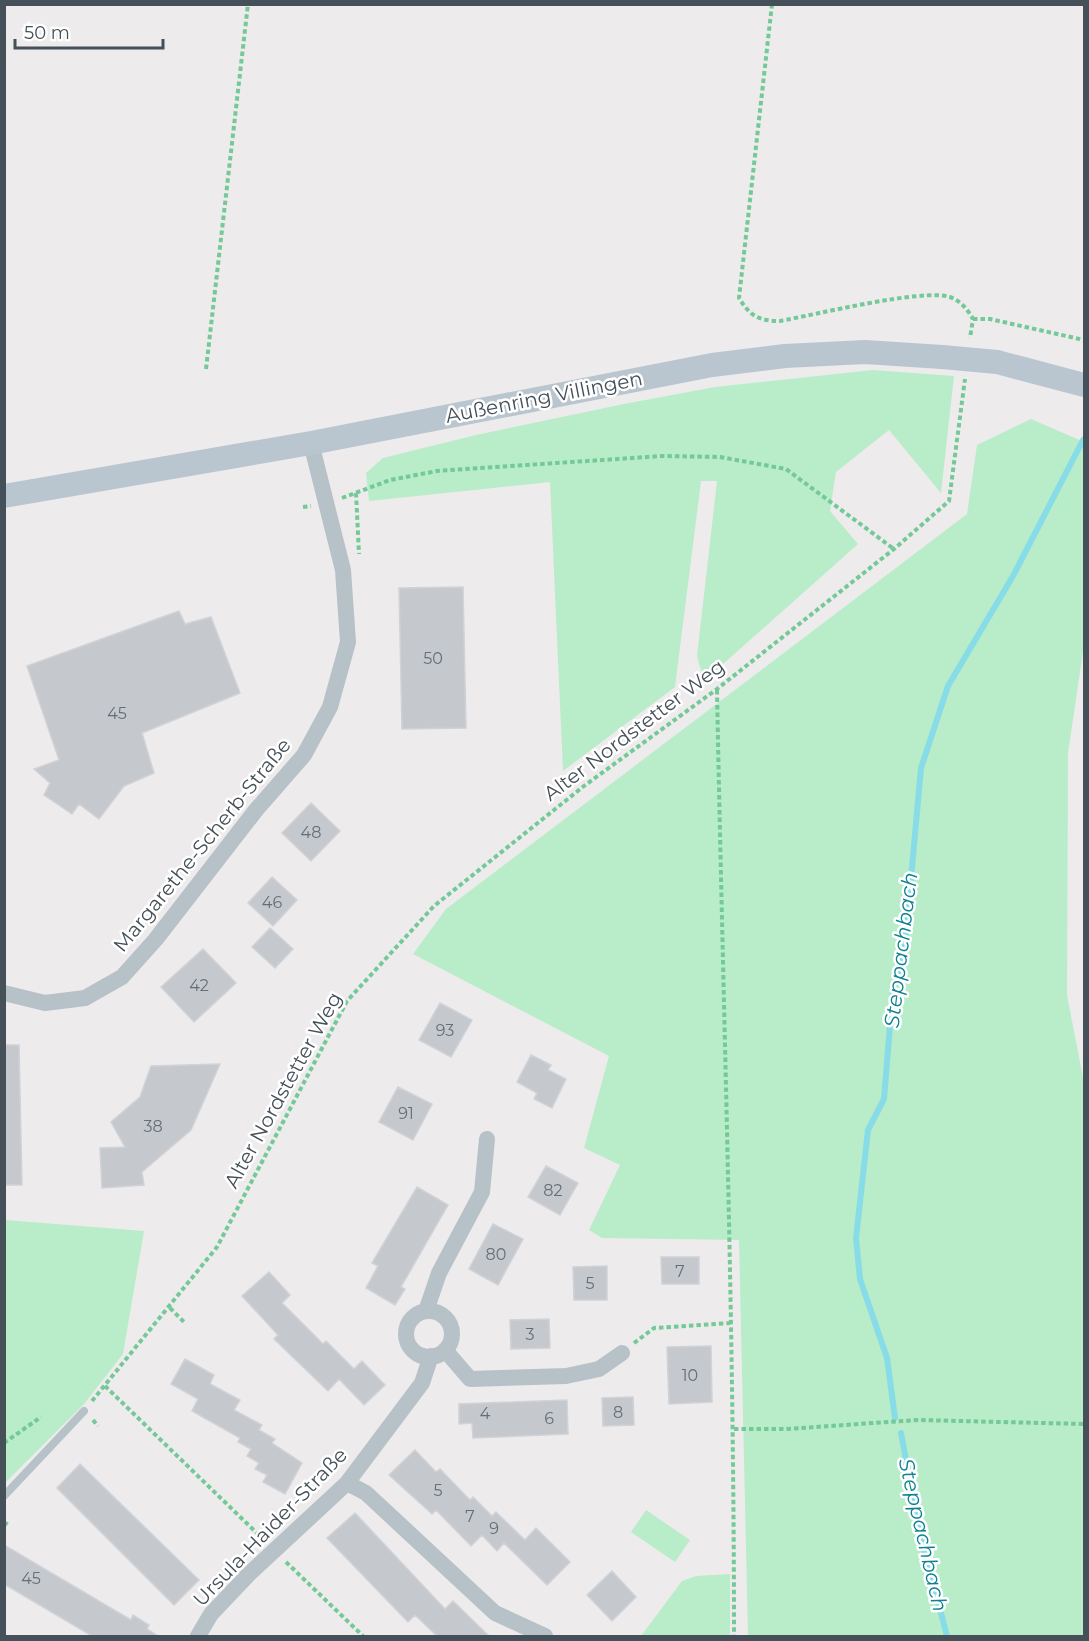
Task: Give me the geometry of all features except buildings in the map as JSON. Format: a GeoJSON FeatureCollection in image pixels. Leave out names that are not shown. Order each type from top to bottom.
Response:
{"type":"FeatureCollection","features":[{"type":"Feature","properties":{"kind":"street","name":"Außenring Villingen"},"geometry":{"type":"LineString","coordinates":[[4,496],[311,443],[712,365],[785,356],[865,352],[997,362],[1084,385]]}},
{"type":"Feature","properties":{"kind":"street","name":"Margarethe-Scherb-Straße"},"geometry":{"type":"LineString","coordinates":[[4,993],[45,1003],[85,998],[122,977],[156,939],[249,819],[304,754],[330,707],[348,642],[343,570],[311,443]]}},
{"type":"Feature","properties":{"kind":"street"},"geometry":{"type":"LineString","coordinates":[[426,1311],[439,1273],[482,1191],[487,1139]]}},
{"type":"Feature","properties":{"kind":"street"},"geometry":{"type":"LineString","coordinates":[[426,1311],[440,1313],[450,1323],[452,1337],[438,1353],[423,1356],[410,1347],[406,1332],[412,1318],[426,1311]]}},
{"type":"Feature","properties":{"kind":"street"},"geometry":{"type":"LineString","coordinates":[[438,1353],[470,1379],[566,1376],[598,1369],[622,1353]]}},
{"type":"Feature","properties":{"kind":"street","name":"Ursula-Haider-Straße"},"geometry":{"type":"LineString","coordinates":[[198,1636],[210,1614],[347,1483],[422,1383],[438,1353]]}},
{"type":"Feature","properties":{"kind":"street"},"geometry":{"type":"LineString","coordinates":[[347,1483],[366,1493],[495,1613],[545,1636]]}},
{"type":"Feature","properties":{"kind":"lane"},"geometry":{"type":"LineString","coordinates":[[4,1496],[84,1411]]}},
{"type":"Feature","properties":{"kind":"path"},"geometry":{"type":"LineString","coordinates":[[206,369],[248,4]]}},
{"type":"Feature","properties":{"kind":"path"},"geometry":{"type":"LineString","coordinates":[[772,4],[739,298],[748,313],[761,321],[780,321],[925,294],[951,297],[967,308],[973,319],[969,341]]}},
{"type":"Feature","properties":{"kind":"path"},"geometry":{"type":"LineString","coordinates":[[973,319],[990,320],[1084,340]]}},
{"type":"Feature","properties":{"kind":"path","name":"Alter Nordstetter Weg"},"geometry":{"type":"LineString","coordinates":[[84,1411],[170,1308],[217,1247],[347,1001],[434,906],[584,786],[717,689],[894,549],[949,501],[966,373]]}},
{"type":"Feature","properties":{"kind":"path"},"geometry":{"type":"LineString","coordinates":[[336,500],[390,480],[437,471],[662,456],[720,457],[786,469],[894,549]]}},
{"type":"Feature","properties":{"kind":"path"},"geometry":{"type":"LineString","coordinates":[[717,689],[734,1429],[734,1636]]}},
{"type":"Feature","properties":{"kind":"path"},"geometry":{"type":"LineString","coordinates":[[170,1308],[185,1323]]}},
{"type":"Feature","properties":{"kind":"path"},"geometry":{"type":"LineString","coordinates":[[622,1353],[654,1328],[730,1323]]}},
{"type":"Feature","properties":{"kind":"path"},"geometry":{"type":"LineString","coordinates":[[105,1386],[363,1636]]}},
{"type":"Feature","properties":{"kind":"path"},"geometry":{"type":"LineString","coordinates":[[4,1443],[41,1417]]}},
{"type":"Feature","properties":{"kind":"path"},"geometry":{"type":"LineString","coordinates":[[734,1429],[786,1429],[918,1420],[1084,1424]]}},
{"type":"Feature","properties":{"kind":"green space"},"geometry":{"type":"Polygon","coordinates":[[[873,370],[954,376],[941,493],[889,430],[836,472],[830,511],[858,544],[704,681],[697,656],[717,481],[701,481],[675,687],[563,771],[550,482],[369,501],[366,473],[383,458],[476,435],[715,387],[873,370]]]}},
{"type":"Feature","properties":{"kind":"green space"},"geometry":{"type":"Polygon","coordinates":[[[1031,419],[1084,442],[1084,645],[1068,753],[1067,995],[1084,1083],[1084,1636],[748,1636],[739,1240],[602,1238],[589,1230],[620,1165],[584,1148],[609,1056],[413,954],[446,909],[967,514],[977,445],[1031,419]]]}},
{"type":"Feature","properties":{"kind":"green space"},"geometry":{"type":"Polygon","coordinates":[[[5,1220],[144,1231],[123,1354],[84,1404],[5,1483],[5,1220]]]}},
{"type":"Feature","properties":{"kind":"green space"},"geometry":{"type":"Polygon","coordinates":[[[646,1510],[690,1540],[675,1562],[631,1532],[646,1510]]]}},
{"type":"Feature","properties":{"kind":"green space"},"geometry":{"type":"Polygon","coordinates":[[[730,1574],[730,1636],[641,1636],[682,1581],[696,1576],[730,1574]]]}},
{"type":"Feature","properties":{"kind":"waterway","name":"Steppachbach"},"geometry":{"type":"LineString","coordinates":[[895,1418],[887,1358],[860,1279],[856,1238],[868,1130],[884,1099],[893,989],[904,956],[921,768],[948,686],[1013,576],[1083,440]]}},
{"type":"Feature","properties":{"kind":"waterway","name":"Steppachbach"},"geometry":{"type":"LineString","coordinates":[[901,1433],[919,1529],[947,1636]]}}]}
